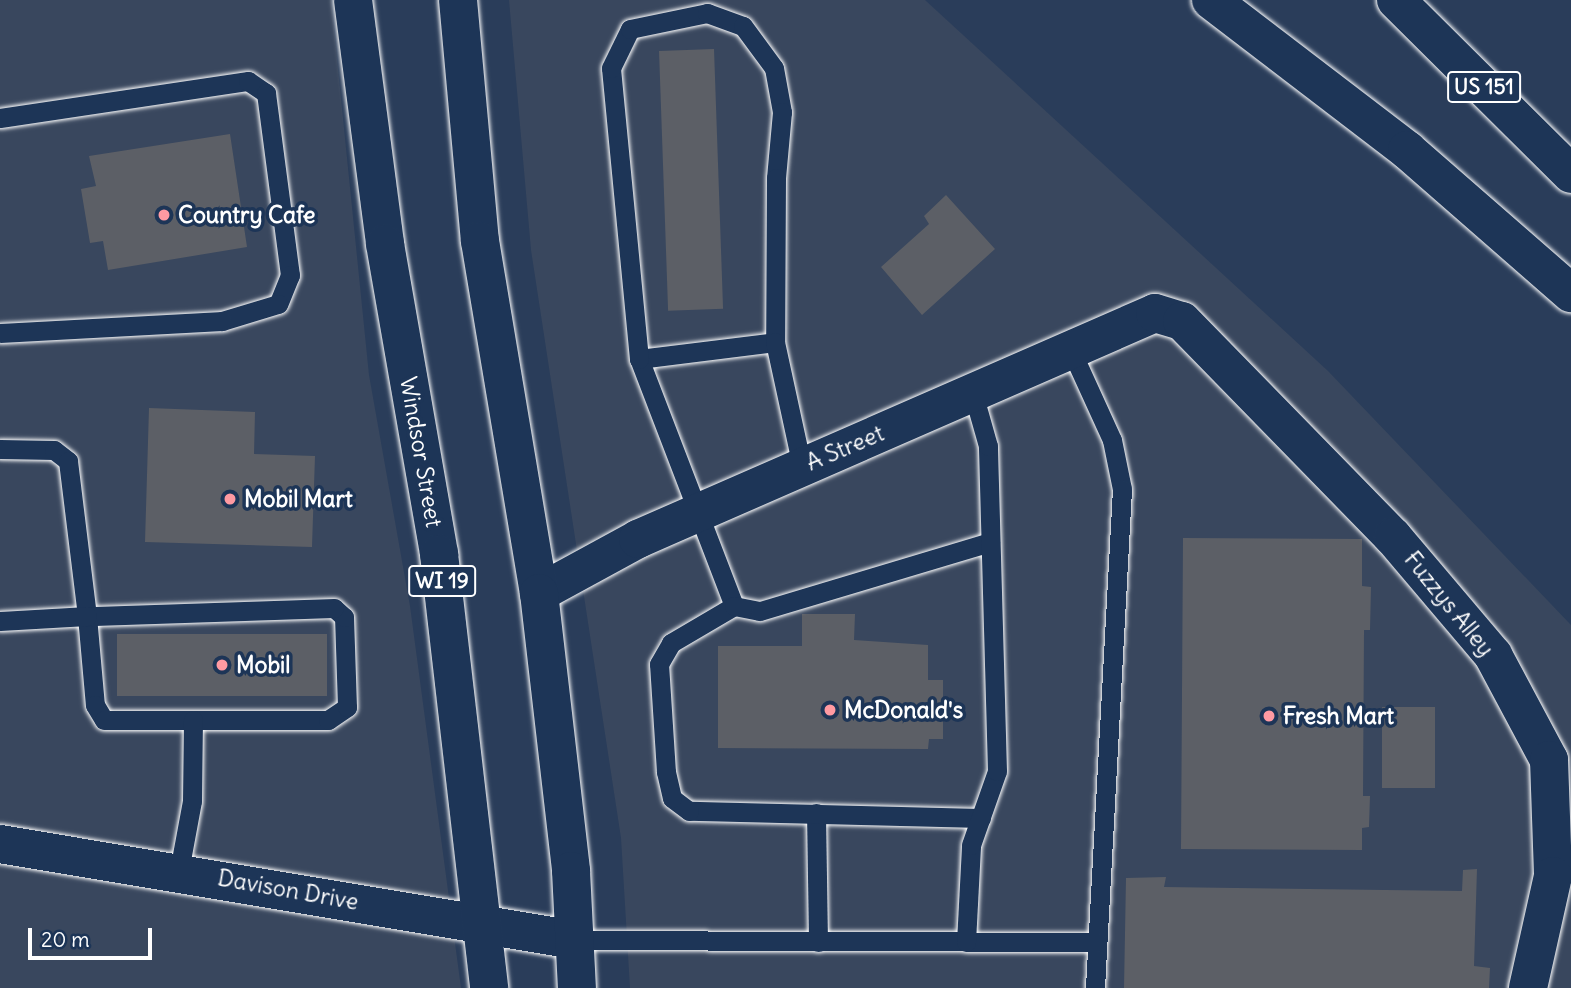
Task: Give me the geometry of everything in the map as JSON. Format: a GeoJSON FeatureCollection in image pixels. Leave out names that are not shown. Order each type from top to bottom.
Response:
{"type":"FeatureCollection","features":[{"type":"Feature","properties":{"kind":"main road","name":"Windsor Street"},"geometry":{"type":"LineString","coordinates":[[354,0],[385,244],[439,554],[489,988]]}},
{"type":"Feature","properties":{"kind":"main road"},"geometry":{"type":"LineString","coordinates":[[458,0],[480,241],[539,593],[575,940],[577,988]]}},
{"type":"Feature","properties":{"kind":"main road"},"geometry":{"type":"LineString","coordinates":[[1211,0],[1407,150],[1571,293]]}},
{"type":"Feature","properties":{"kind":"main road","name":"US 151"},"geometry":{"type":"LineString","coordinates":[[1396,0],[1571,174]]}},
{"type":"Feature","properties":{"kind":"main road","name":"A Street"},"geometry":{"type":"LineString","coordinates":[[539,593],[695,513],[1155,313]]}},
{"type":"Feature","properties":{"kind":"main road","name":"Fuzzys Alley"},"geometry":{"type":"LineString","coordinates":[[1155,313],[1182,321],[1393,537],[1493,655],[1549,760],[1553,876],[1528,988]]}},
{"type":"Feature","properties":{"kind":"main road","name":"Davison Drive"},"geometry":{"type":"LineString","coordinates":[[0,844],[179,871],[575,940]]}},
{"type":"Feature","properties":{"kind":"lane"},"geometry":{"type":"LineString","coordinates":[[734,606],[695,513],[639,359],[611,68],[630,29],[707,13],[743,26],[774,68],[782,113],[776,178],[775,342],[802,467]]}},
{"type":"Feature","properties":{"kind":"lane"},"geometry":{"type":"LineString","coordinates":[[0,118],[248,80],[266,93],[290,275],[278,303],[222,321],[0,332]]}},
{"type":"Feature","properties":{"kind":"lane"},"geometry":{"type":"LineString","coordinates":[[639,359],[775,342]]}},
{"type":"Feature","properties":{"kind":"lane"},"geometry":{"type":"LineString","coordinates":[[1071,350],[1112,440],[1122,488],[1095,988]]}},
{"type":"Feature","properties":{"kind":"lane"},"geometry":{"type":"LineString","coordinates":[[965,942],[971,845],[997,771],[988,446],[973,393]]}},
{"type":"Feature","properties":{"kind":"lane"},"geometry":{"type":"LineString","coordinates":[[0,449],[54,450],[68,461],[87,616],[95,705],[104,720],[328,720],[347,707],[344,617],[334,608],[87,616],[0,621]]}},
{"type":"Feature","properties":{"kind":"lane"},"geometry":{"type":"LineString","coordinates":[[981,818],[689,811],[672,798],[666,772],[659,664],[671,643],[734,606],[760,611],[990,542]]}},
{"type":"Feature","properties":{"kind":"lane"},"geometry":{"type":"LineString","coordinates":[[179,871],[192,801],[193,720]]}},
{"type":"Feature","properties":{"kind":"lane"},"geometry":{"type":"LineString","coordinates":[[816,813],[818,942]]}},
{"type":"Feature","properties":{"kind":"lane"},"geometry":{"type":"LineString","coordinates":[[575,940],[1097,942]]}},
{"type":"Feature","properties":{"kind":"shaded area"},"geometry":{"type":"Polygon","coordinates":[[[0,0],[331,0],[369,375],[410,606],[461,988],[0,988],[0,0]]]}},
{"type":"Feature","properties":{"kind":"shaded area"},"geometry":{"type":"Polygon","coordinates":[[[509,0],[925,0],[1328,371],[1571,625],[1571,988],[630,988],[621,838],[531,250],[509,0]]]}},
{"type":"Feature","properties":{"kind":"building"},"geometry":{"type":"Polygon","coordinates":[[[714,49],[723,309],[668,311],[659,51],[714,49]]]}},
{"type":"Feature","properties":{"kind":"building","name":"Country Cafe"},"geometry":{"type":"Polygon","coordinates":[[[230,134],[247,247],[108,270],[103,241],[90,243],[81,189],[96,186],[89,156],[230,134]]]}},
{"type":"Feature","properties":{"kind":"building"},"geometry":{"type":"Polygon","coordinates":[[[946,195],[995,249],[922,315],[881,267],[929,224],[924,216],[946,195]]]}},
{"type":"Feature","properties":{"kind":"building","name":"Mobil Mart"},"geometry":{"type":"Polygon","coordinates":[[[149,408],[255,412],[254,454],[315,456],[312,547],[145,542],[149,408]]]}},
{"type":"Feature","properties":{"kind":"building"},"geometry":{"type":"Polygon","coordinates":[[[1183,538],[1362,539],[1362,586],[1371,587],[1370,630],[1364,630],[1363,796],[1370,796],[1369,827],[1362,828],[1362,850],[1181,849],[1183,538]]]}},
{"type":"Feature","properties":{"kind":"building","name":"McDonald's"},"geometry":{"type":"Polygon","coordinates":[[[802,614],[855,614],[854,640],[928,645],[928,680],[943,680],[943,739],[929,739],[928,749],[718,748],[718,646],[802,646],[802,614]]]}},
{"type":"Feature","properties":{"kind":"building","name":"Mobil"},"geometry":{"type":"Polygon","coordinates":[[[117,634],[327,634],[327,696],[117,696],[117,634]]]}},
{"type":"Feature","properties":{"kind":"building"},"geometry":{"type":"Polygon","coordinates":[[[1382,707],[1435,707],[1435,788],[1382,788],[1382,707]]]}},
{"type":"Feature","properties":{"kind":"building"},"geometry":{"type":"Polygon","coordinates":[[[1477,869],[1474,966],[1490,968],[1489,988],[1124,988],[1126,878],[1166,877],[1164,887],[1462,891],[1463,870],[1477,869]]]}},
{"type":"Feature","properties":{"kind":"place","name":"Country Cafe"},"geometry":{"type":"Point","coordinates":[164,215]}},
{"type":"Feature","properties":{"kind":"place","name":"Mobil Mart"},"geometry":{"type":"Point","coordinates":[230,499]}},
{"type":"Feature","properties":{"kind":"place","name":"Mobil"},"geometry":{"type":"Point","coordinates":[222,665]}},
{"type":"Feature","properties":{"kind":"place","name":"McDonald's"},"geometry":{"type":"Point","coordinates":[830,710]}},
{"type":"Feature","properties":{"kind":"place","name":"Fresh Mart"},"geometry":{"type":"Point","coordinates":[1269,716]}}]}
